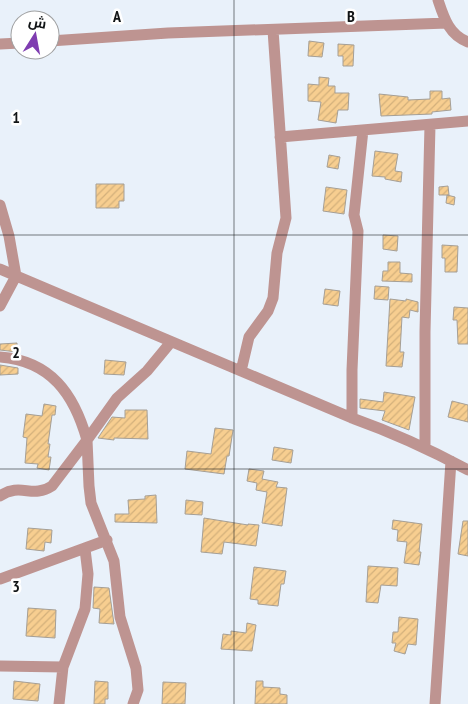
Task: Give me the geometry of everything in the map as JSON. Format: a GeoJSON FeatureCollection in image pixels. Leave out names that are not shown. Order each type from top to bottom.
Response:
{"type":"FeatureCollection","features":[{"type":"Feature","properties":{"kind":"street"},"geometry":{"type":"LineString","coordinates":[[438,0],[449,28],[457,36],[468,42]]}},
{"type":"Feature","properties":{"kind":"street"},"geometry":{"type":"LineString","coordinates":[[60,40],[168,33],[447,24]]}},
{"type":"Feature","properties":{"kind":"street"},"geometry":{"type":"LineString","coordinates":[[241,371],[249,337],[263,319],[273,298],[277,253],[286,218],[273,30]]}},
{"type":"Feature","properties":{"kind":"street"},"geometry":{"type":"LineString","coordinates":[[280,137],[468,121]]}},
{"type":"Feature","properties":{"kind":"street"},"geometry":{"type":"LineString","coordinates":[[425,447],[425,322],[430,125]]}},
{"type":"Feature","properties":{"kind":"street"},"geometry":{"type":"LineString","coordinates":[[352,418],[352,370],[358,231],[354,215],[363,130]]}},
{"type":"Feature","properties":{"kind":"street"},"geometry":{"type":"LineString","coordinates":[[0,205],[9,236],[16,276],[0,306]]}},
{"type":"Feature","properties":{"kind":"street"},"geometry":{"type":"LineString","coordinates":[[0,269],[425,447],[468,470]]}},
{"type":"Feature","properties":{"kind":"street"},"geometry":{"type":"LineString","coordinates":[[0,496],[11,490],[38,492],[52,486],[117,398],[146,371],[171,342]]}},
{"type":"Feature","properties":{"kind":"street"},"geometry":{"type":"LineString","coordinates":[[0,357],[25,362],[39,368],[54,378],[66,393],[79,418],[87,440],[91,503],[96,520],[107,540],[114,561],[120,617],[136,668],[138,690],[134,704]]}},
{"type":"Feature","properties":{"kind":"street"},"geometry":{"type":"LineString","coordinates":[[435,704],[451,461]]}},
{"type":"Feature","properties":{"kind":"street"},"geometry":{"type":"LineString","coordinates":[[0,579],[107,540]]}},
{"type":"Feature","properties":{"kind":"street"},"geometry":{"type":"LineString","coordinates":[[58,704],[63,666],[85,610],[88,574],[85,548]]}},
{"type":"Feature","properties":{"kind":"street"},"geometry":{"type":"LineString","coordinates":[[0,666],[63,666]]}},
{"type":"Feature","properties":{"kind":"building"},"geometry":{"type":"Polygon","coordinates":[[[309,41],[324,43],[322,57],[308,56],[309,41]]]}},
{"type":"Feature","properties":{"kind":"building"},"geometry":{"type":"Polygon","coordinates":[[[338,44],[354,45],[353,66],[343,66],[343,56],[338,56],[338,44]]]}},
{"type":"Feature","properties":{"kind":"building"},"geometry":{"type":"Polygon","coordinates":[[[319,77],[329,78],[328,86],[335,86],[335,93],[349,93],[348,110],[338,110],[336,123],[318,120],[321,102],[308,101],[308,84],[319,85],[319,77]]]}},
{"type":"Feature","properties":{"kind":"building"},"geometry":{"type":"Polygon","coordinates":[[[430,91],[442,91],[442,99],[450,98],[451,110],[432,112],[432,114],[381,116],[379,94],[408,97],[408,100],[430,99],[430,91]]]}},
{"type":"Feature","properties":{"kind":"building"},"geometry":{"type":"Polygon","coordinates":[[[375,151],[398,154],[395,171],[402,172],[401,182],[385,179],[385,177],[372,176],[375,151]]]}},
{"type":"Feature","properties":{"kind":"building"},"geometry":{"type":"Polygon","coordinates":[[[329,155],[340,157],[338,169],[327,167],[329,155]]]}},
{"type":"Feature","properties":{"kind":"building"},"geometry":{"type":"Polygon","coordinates":[[[96,184],[124,184],[124,201],[119,201],[119,208],[96,208],[96,184]]]}},
{"type":"Feature","properties":{"kind":"building"},"geometry":{"type":"Polygon","coordinates":[[[448,186],[449,195],[439,195],[439,187],[448,186]]]}},
{"type":"Feature","properties":{"kind":"building"},"geometry":{"type":"Polygon","coordinates":[[[326,187],[347,190],[344,214],[323,211],[326,187]]]}},
{"type":"Feature","properties":{"kind":"building"},"geometry":{"type":"Polygon","coordinates":[[[447,195],[455,197],[454,205],[446,203],[447,195]]]}},
{"type":"Feature","properties":{"kind":"building"},"geometry":{"type":"Polygon","coordinates":[[[383,235],[398,236],[397,251],[383,249],[383,235]]]}},
{"type":"Feature","properties":{"kind":"building"},"geometry":{"type":"Polygon","coordinates":[[[442,245],[458,246],[457,272],[445,272],[445,258],[442,258],[442,245]]]}},
{"type":"Feature","properties":{"kind":"building"},"geometry":{"type":"Polygon","coordinates":[[[388,262],[400,262],[400,273],[412,274],[412,282],[382,281],[383,271],[388,271],[388,262]]]}},
{"type":"Feature","properties":{"kind":"building"},"geometry":{"type":"Polygon","coordinates":[[[375,286],[389,287],[388,300],[374,299],[375,286]]]}},
{"type":"Feature","properties":{"kind":"building"},"geometry":{"type":"Polygon","coordinates":[[[325,289],[340,291],[338,306],[323,304],[325,289]]]}},
{"type":"Feature","properties":{"kind":"building"},"geometry":{"type":"Polygon","coordinates":[[[390,299],[406,301],[406,299],[418,302],[418,312],[410,310],[409,318],[402,317],[400,352],[404,352],[402,367],[386,366],[390,299]]]}},
{"type":"Feature","properties":{"kind":"building"},"geometry":{"type":"Polygon","coordinates":[[[454,307],[468,308],[468,344],[458,344],[457,320],[453,320],[454,307]]]}},
{"type":"Feature","properties":{"kind":"building"},"geometry":{"type":"Polygon","coordinates":[[[17,343],[17,352],[0,350],[0,344],[17,343]]]}},
{"type":"Feature","properties":{"kind":"building"},"geometry":{"type":"Polygon","coordinates":[[[105,360],[126,362],[124,375],[104,374],[105,360]]]}},
{"type":"Feature","properties":{"kind":"building"},"geometry":{"type":"Polygon","coordinates":[[[0,365],[18,368],[18,374],[0,375],[0,365]]]}},
{"type":"Feature","properties":{"kind":"building"},"geometry":{"type":"Polygon","coordinates":[[[384,392],[415,397],[409,430],[382,420],[385,411],[360,408],[360,399],[383,402],[384,392]]]}},
{"type":"Feature","properties":{"kind":"building"},"geometry":{"type":"Polygon","coordinates":[[[452,401],[468,405],[468,422],[448,417],[452,401]]]}},
{"type":"Feature","properties":{"kind":"building"},"geometry":{"type":"Polygon","coordinates":[[[44,404],[56,406],[55,415],[52,415],[48,444],[50,444],[48,457],[51,457],[49,470],[37,468],[38,464],[25,463],[27,438],[23,437],[26,414],[42,416],[44,404]]]}},
{"type":"Feature","properties":{"kind":"building"},"geometry":{"type":"Polygon","coordinates":[[[125,410],[147,410],[148,439],[114,438],[114,440],[98,438],[112,417],[125,418],[125,410]]]}},
{"type":"Feature","properties":{"kind":"building"},"geometry":{"type":"Polygon","coordinates":[[[215,428],[233,430],[224,474],[185,469],[187,451],[211,454],[215,428]]]}},
{"type":"Feature","properties":{"kind":"building"},"geometry":{"type":"Polygon","coordinates":[[[274,447],[293,450],[291,463],[272,460],[274,447]]]}},
{"type":"Feature","properties":{"kind":"building"},"geometry":{"type":"Polygon","coordinates":[[[249,469],[264,471],[262,479],[278,482],[276,487],[287,488],[282,526],[262,523],[267,492],[256,490],[257,483],[247,481],[249,469]]]}},
{"type":"Feature","properties":{"kind":"building"},"geometry":{"type":"Polygon","coordinates":[[[156,495],[157,523],[115,522],[115,514],[129,514],[128,500],[145,499],[145,496],[156,495]]]}},
{"type":"Feature","properties":{"kind":"building"},"geometry":{"type":"Polygon","coordinates":[[[186,500],[203,502],[202,515],[185,514],[186,500]]]}},
{"type":"Feature","properties":{"kind":"building"},"geometry":{"type":"Polygon","coordinates":[[[204,518],[259,525],[256,546],[224,542],[222,554],[201,552],[204,518]]]}},
{"type":"Feature","properties":{"kind":"building"},"geometry":{"type":"Polygon","coordinates":[[[393,520],[422,524],[419,565],[404,563],[407,542],[397,541],[398,530],[392,529],[393,520]]]}},
{"type":"Feature","properties":{"kind":"building"},"geometry":{"type":"Polygon","coordinates":[[[463,521],[468,521],[468,556],[458,554],[463,521]]]}},
{"type":"Feature","properties":{"kind":"building"},"geometry":{"type":"Polygon","coordinates":[[[28,528],[52,530],[51,543],[45,542],[44,551],[26,549],[28,528]]]}},
{"type":"Feature","properties":{"kind":"building"},"geometry":{"type":"Polygon","coordinates":[[[368,566],[398,568],[397,586],[381,585],[378,603],[366,602],[368,566]]]}},
{"type":"Feature","properties":{"kind":"building"},"geometry":{"type":"Polygon","coordinates":[[[254,567],[286,571],[284,584],[281,584],[278,606],[258,604],[258,600],[250,599],[254,567]]]}},
{"type":"Feature","properties":{"kind":"building"},"geometry":{"type":"Polygon","coordinates":[[[94,587],[109,588],[114,624],[99,623],[100,609],[93,608],[94,587]]]}},
{"type":"Feature","properties":{"kind":"building"},"geometry":{"type":"Polygon","coordinates":[[[28,608],[56,610],[55,638],[26,636],[28,608]]]}},
{"type":"Feature","properties":{"kind":"building"},"geometry":{"type":"Polygon","coordinates":[[[399,617],[418,619],[416,645],[408,644],[405,654],[394,651],[396,643],[392,643],[393,632],[398,632],[399,617]]]}},
{"type":"Feature","properties":{"kind":"building"},"geometry":{"type":"Polygon","coordinates":[[[247,623],[256,625],[252,651],[221,649],[223,634],[231,635],[231,631],[246,633],[247,623]]]}},
{"type":"Feature","properties":{"kind":"building"},"geometry":{"type":"Polygon","coordinates":[[[14,681],[40,684],[38,701],[13,699],[14,681]]]}},
{"type":"Feature","properties":{"kind":"building"},"geometry":{"type":"Polygon","coordinates":[[[95,681],[108,682],[108,699],[105,699],[105,704],[94,704],[95,681]]]}},
{"type":"Feature","properties":{"kind":"building"},"geometry":{"type":"Polygon","coordinates":[[[256,681],[263,681],[263,687],[280,688],[280,694],[287,695],[287,704],[255,704],[256,681]]]}},
{"type":"Feature","properties":{"kind":"building"},"geometry":{"type":"Polygon","coordinates":[[[163,682],[186,683],[185,704],[162,704],[163,682]]]}}]}
